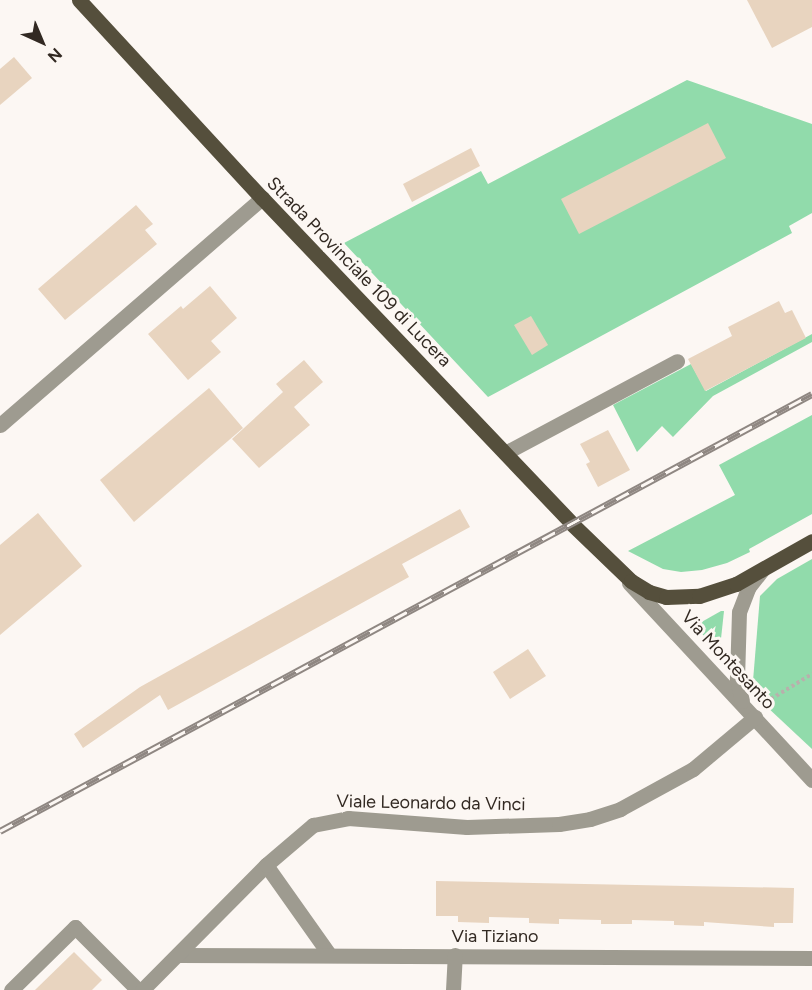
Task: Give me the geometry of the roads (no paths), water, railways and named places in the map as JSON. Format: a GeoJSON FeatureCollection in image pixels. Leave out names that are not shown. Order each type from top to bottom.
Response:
{"type":"FeatureCollection","features":[{"type":"Feature","properties":{"kind":"main road","name":"Strada Provinciale 109 di Lucera"},"geometry":{"type":"LineString","coordinates":[[78,0],[262,198],[615,567],[649,592],[680,598],[717,591],[736,584],[812,541]]}},
{"type":"Feature","properties":{"kind":"street"},"geometry":{"type":"LineString","coordinates":[[0,425],[262,198]]}},
{"type":"Feature","properties":{"kind":"street"},"geometry":{"type":"LineString","coordinates":[[505,453],[677,361]]}},
{"type":"Feature","properties":{"kind":"street"},"geometry":{"type":"LineString","coordinates":[[750,712],[737,679],[739,612],[748,588],[766,566]]}},
{"type":"Feature","properties":{"kind":"street","name":"Via Montesanto"},"geometry":{"type":"LineString","coordinates":[[615,567],[812,780]]}},
{"type":"Feature","properties":{"kind":"street","name":"Viale Leonardo da Vinci"},"geometry":{"type":"LineString","coordinates":[[140,990],[178,955],[266,865],[313,825],[348,818],[466,827],[559,824],[590,819],[620,809],[693,769],[750,712]]}},
{"type":"Feature","properties":{"kind":"street"},"geometry":{"type":"LineString","coordinates":[[266,865],[329,954]]}},
{"type":"Feature","properties":{"kind":"street"},"geometry":{"type":"LineString","coordinates":[[11,990],[75,927],[140,990]]}},
{"type":"Feature","properties":{"kind":"street","name":"Via Tiziano"},"geometry":{"type":"LineString","coordinates":[[178,955],[812,958]]}},
{"type":"Feature","properties":{"kind":"street"},"geometry":{"type":"LineString","coordinates":[[453,990],[455,955]]}},
{"type":"Feature","properties":{"kind":"railway"},"geometry":{"type":"LineString","coordinates":[[0,831],[812,394]]}}]}
